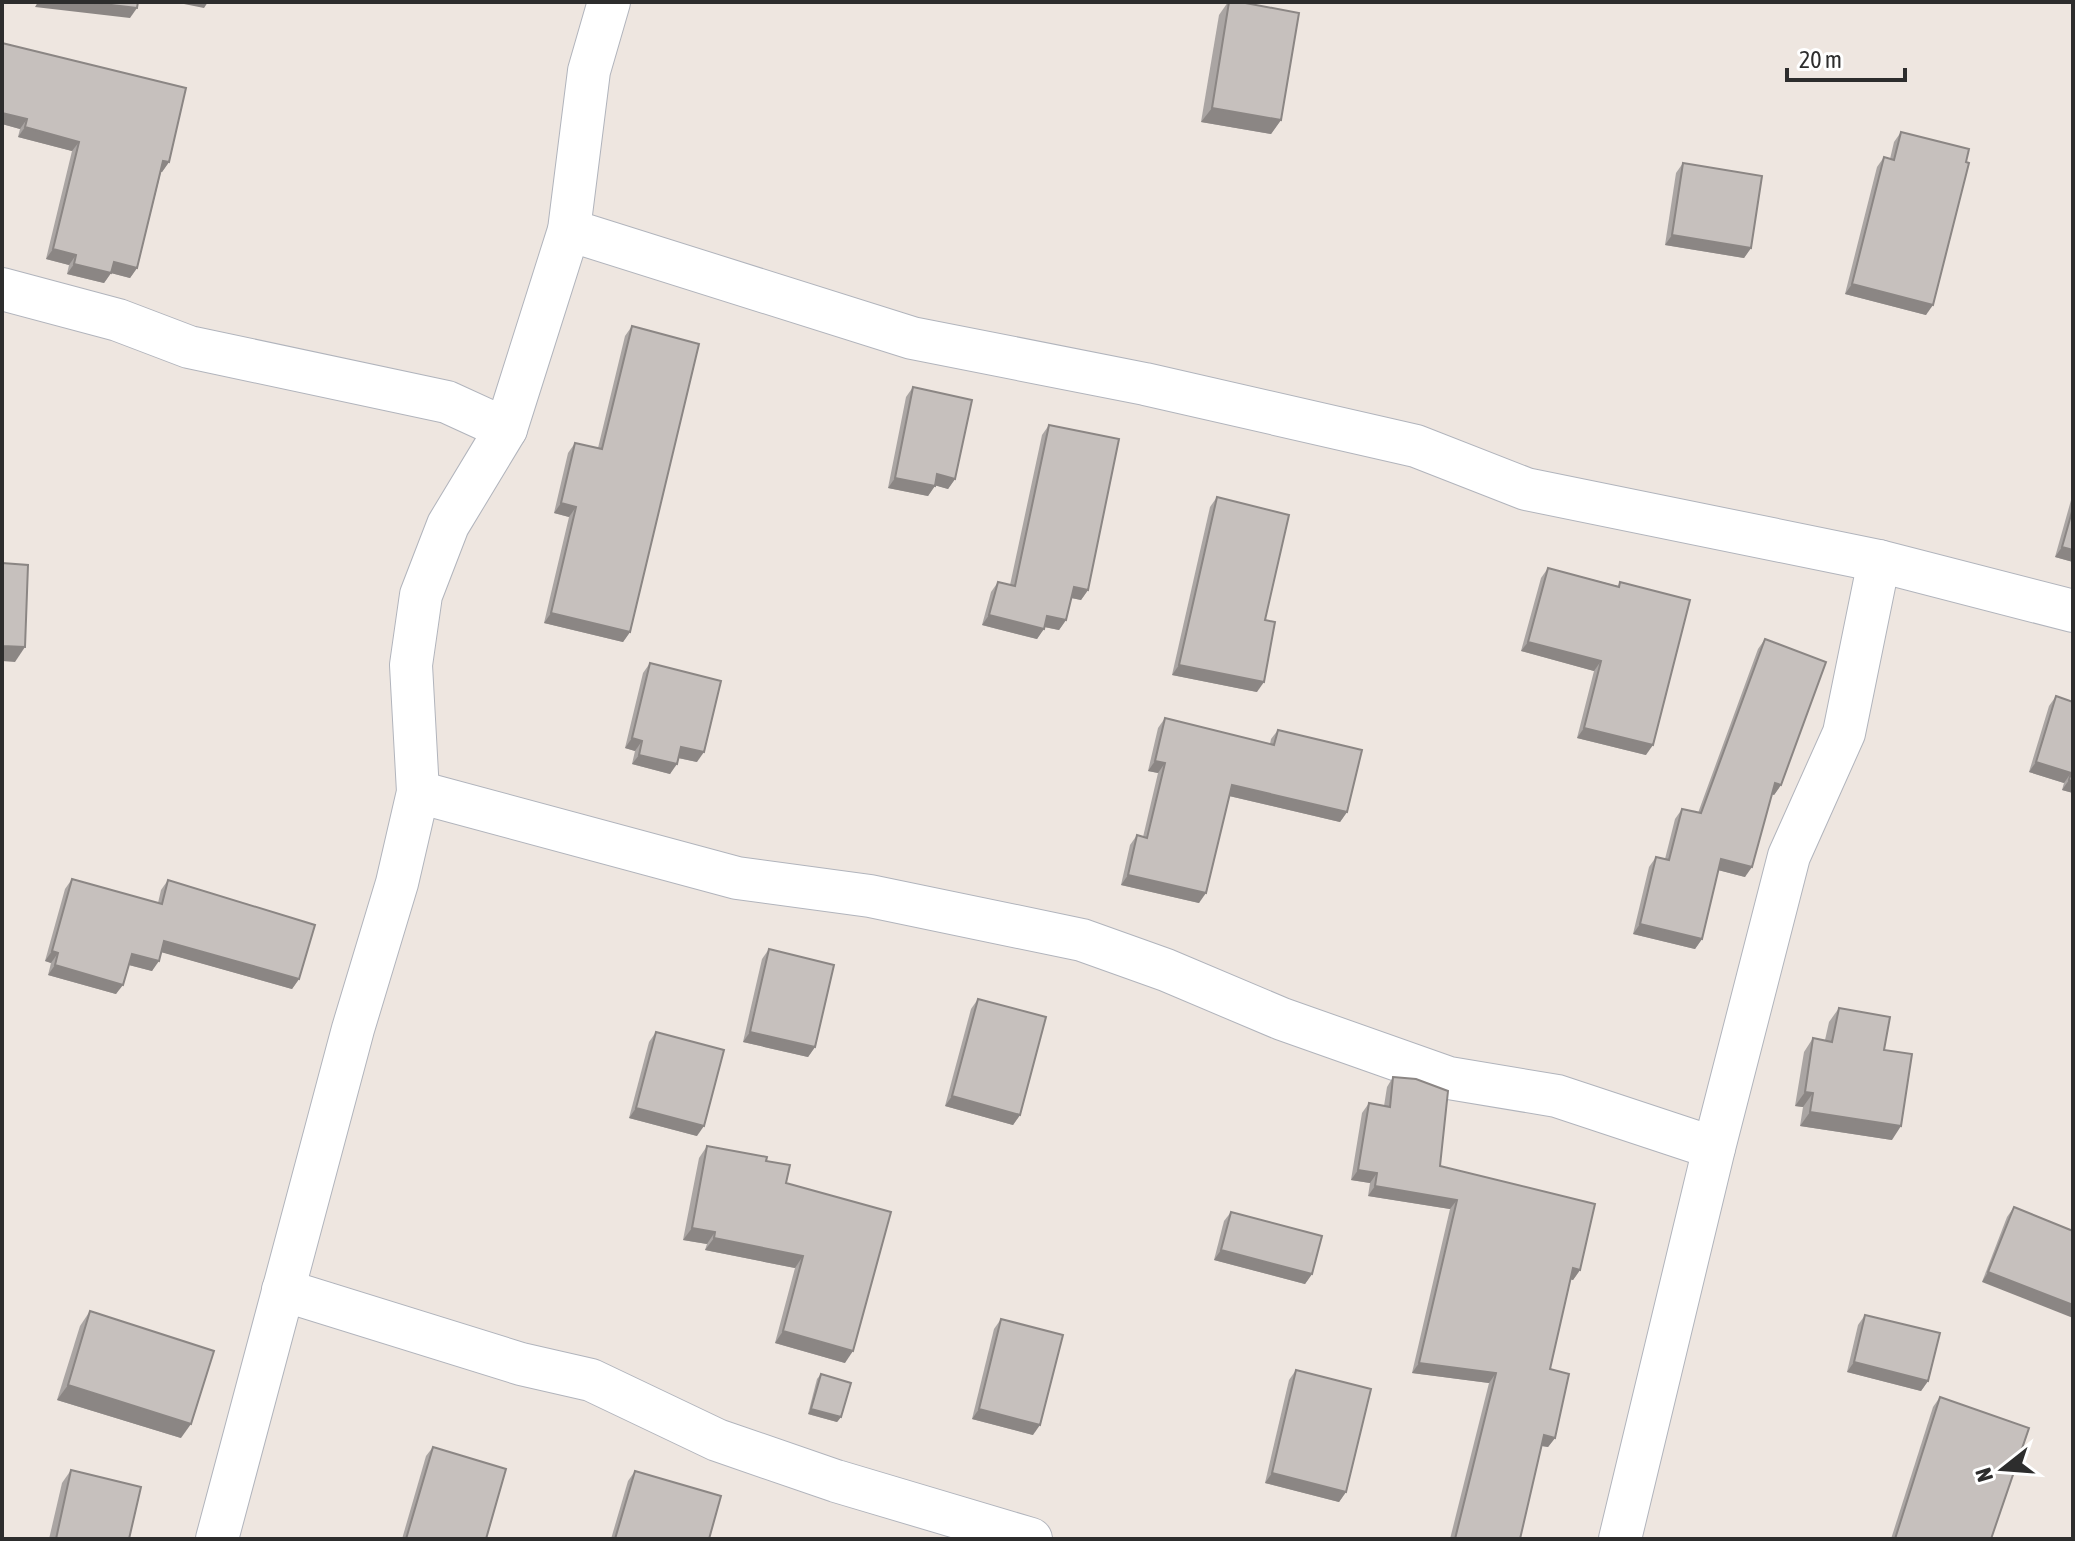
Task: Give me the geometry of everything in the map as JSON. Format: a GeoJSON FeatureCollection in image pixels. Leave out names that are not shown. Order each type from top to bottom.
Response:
{"type":"FeatureCollection","features":[{"type":"Feature","properties":{"kind":"street"},"geometry":{"type":"LineString","coordinates":[[217,1539],[397,883],[418,792],[411,665],[421,595],[448,525],[506,429],[569,230],[589,71],[609,2]]}},
{"type":"Feature","properties":{"kind":"street"},"geometry":{"type":"LineString","coordinates":[[569,230],[912,338],[1145,384],[1416,446],[1526,489],[1879,561],[2073,611]]}},
{"type":"Feature","properties":{"kind":"street"},"geometry":{"type":"LineString","coordinates":[[2,289],[118,320],[189,347],[447,402],[506,429]]}},
{"type":"Feature","properties":{"kind":"street"},"geometry":{"type":"LineString","coordinates":[[1620,1539],[1714,1148],[1789,856],[1844,733],[1879,561]]}},
{"type":"Feature","properties":{"kind":"street"},"geometry":{"type":"LineString","coordinates":[[418,792],[737,878],[870,896],[1082,940],[1166,970],[1282,1019],[1449,1078],[1557,1096],[1714,1148]]}},
{"type":"Feature","properties":{"kind":"street"},"geometry":{"type":"LineString","coordinates":[[283,1290],[521,1364],[591,1380],[717,1440],[836,1481],[1031,1539]]}},
{"type":"Feature","properties":{"kind":"building"},"geometry":{"type":"Polygon","coordinates":[[[86,2],[138,2],[137,8],[86,2]]]}},
{"type":"Feature","properties":{"kind":"building"},"geometry":{"type":"Polygon","coordinates":[[[1229,2],[1299,13],[1281,120],[1212,108],[1229,2]]]}},
{"type":"Feature","properties":{"kind":"building"},"geometry":{"type":"Polygon","coordinates":[[[2,43],[186,88],[169,162],[163,161],[137,268],[114,262],[111,273],[74,264],[76,255],[53,249],[79,142],[25,127],[27,119],[2,113],[2,43]]]}},
{"type":"Feature","properties":{"kind":"building"},"geometry":{"type":"Polygon","coordinates":[[[1901,132],[1969,149],[1966,162],[1969,163],[1933,305],[1852,284],[1884,157],[1894,160],[1901,132]]]}},
{"type":"Feature","properties":{"kind":"building"},"geometry":{"type":"Polygon","coordinates":[[[1683,163],[1762,176],[1751,248],[1672,235],[1683,163]]]}},
{"type":"Feature","properties":{"kind":"building"},"geometry":{"type":"Polygon","coordinates":[[[632,326],[699,344],[630,632],[551,613],[576,507],[561,503],[575,443],[602,449],[632,326]]]}},
{"type":"Feature","properties":{"kind":"building"},"geometry":{"type":"Polygon","coordinates":[[[913,387],[972,400],[955,479],[937,474],[935,486],[895,478],[913,387]]]}},
{"type":"Feature","properties":{"kind":"building"},"geometry":{"type":"Polygon","coordinates":[[[1049,425],[1119,439],[1088,590],[1074,587],[1066,620],[1047,616],[1044,629],[989,615],[998,582],[1015,586],[1049,425]]]}},
{"type":"Feature","properties":{"kind":"building"},"geometry":{"type":"Polygon","coordinates":[[[1217,497],[1289,515],[1265,620],[1275,622],[1264,682],[1179,665],[1217,497]]]}},
{"type":"Feature","properties":{"kind":"building"},"geometry":{"type":"Polygon","coordinates":[[[2073,508],[2073,550],[2062,547],[2073,508]]]}},
{"type":"Feature","properties":{"kind":"building"},"geometry":{"type":"Polygon","coordinates":[[[2,563],[28,565],[25,647],[2,646],[2,563]]]}},
{"type":"Feature","properties":{"kind":"building"},"geometry":{"type":"Polygon","coordinates":[[[1548,568],[1619,587],[1620,582],[1690,600],[1653,745],[1584,728],[1601,661],[1528,642],[1548,568]]]}},
{"type":"Feature","properties":{"kind":"building"},"geometry":{"type":"Polygon","coordinates":[[[1765,639],[1826,662],[1781,785],[1775,783],[1752,867],[1721,859],[1702,939],[1640,924],[1656,857],[1669,860],[1682,809],[1701,813],[1765,639]]]}},
{"type":"Feature","properties":{"kind":"building"},"geometry":{"type":"Polygon","coordinates":[[[650,663],[721,681],[704,752],[681,747],[677,764],[639,755],[642,741],[632,738],[650,663]]]}},
{"type":"Feature","properties":{"kind":"building"},"geometry":{"type":"Polygon","coordinates":[[[2056,696],[2073,702],[2073,781],[2069,780],[2071,773],[2036,762],[2056,696]]]}},
{"type":"Feature","properties":{"kind":"building"},"geometry":{"type":"Polygon","coordinates":[[[1165,718],[1274,745],[1278,730],[1362,750],[1347,812],[1232,785],[1206,893],[1128,875],[1137,835],[1147,838],[1165,763],[1155,761],[1165,718]]]}},
{"type":"Feature","properties":{"kind":"building"},"geometry":{"type":"Polygon","coordinates":[[[72,879],[162,904],[168,880],[315,925],[299,979],[164,941],[159,961],[132,954],[123,985],[55,965],[58,953],[52,951],[72,879]]]}},
{"type":"Feature","properties":{"kind":"building"},"geometry":{"type":"Polygon","coordinates":[[[769,949],[834,965],[815,1047],[750,1032],[769,949]]]}},
{"type":"Feature","properties":{"kind":"building"},"geometry":{"type":"Polygon","coordinates":[[[978,999],[1046,1017],[1020,1115],[952,1096],[978,999]]]}},
{"type":"Feature","properties":{"kind":"building"},"geometry":{"type":"Polygon","coordinates":[[[1839,1008],[1890,1017],[1884,1050],[1912,1054],[1901,1126],[1810,1112],[1813,1093],[1805,1092],[1813,1038],[1832,1042],[1839,1008]]]}},
{"type":"Feature","properties":{"kind":"building"},"geometry":{"type":"Polygon","coordinates":[[[656,1032],[724,1050],[704,1126],[636,1108],[656,1032]]]}},
{"type":"Feature","properties":{"kind":"building"},"geometry":{"type":"Polygon","coordinates":[[[1393,1077],[1416,1079],[1448,1091],[1440,1166],[1595,1204],[1580,1270],[1573,1268],[1550,1369],[1569,1374],[1555,1438],[1544,1435],[1520,1539],[1455,1539],[1496,1373],[1419,1363],[1457,1200],[1375,1186],[1377,1173],[1358,1170],[1369,1103],[1390,1107],[1393,1077]]]}},
{"type":"Feature","properties":{"kind":"building"},"geometry":{"type":"Polygon","coordinates":[[[707,1146],[767,1157],[766,1161],[790,1165],[786,1183],[891,1212],[853,1351],[783,1331],[803,1256],[714,1238],[715,1232],[692,1228],[707,1146]]]}},
{"type":"Feature","properties":{"kind":"building"},"geometry":{"type":"Polygon","coordinates":[[[2014,1207],[2073,1231],[2073,1305],[1988,1272],[2014,1207]]]}},
{"type":"Feature","properties":{"kind":"building"},"geometry":{"type":"Polygon","coordinates":[[[1231,1212],[1322,1236],[1312,1274],[1221,1250],[1231,1212]]]}},
{"type":"Feature","properties":{"kind":"building"},"geometry":{"type":"Polygon","coordinates":[[[90,1311],[214,1351],[191,1424],[68,1385],[90,1311]]]}},
{"type":"Feature","properties":{"kind":"building"},"geometry":{"type":"Polygon","coordinates":[[[1865,1315],[1940,1333],[1928,1381],[1854,1362],[1865,1315]]]}},
{"type":"Feature","properties":{"kind":"building"},"geometry":{"type":"Polygon","coordinates":[[[1001,1319],[1063,1335],[1040,1425],[979,1409],[1001,1319]]]}},
{"type":"Feature","properties":{"kind":"building"},"geometry":{"type":"Polygon","coordinates":[[[1296,1370],[1371,1389],[1346,1492],[1272,1473],[1296,1370]]]}},
{"type":"Feature","properties":{"kind":"building"},"geometry":{"type":"Polygon","coordinates":[[[821,1374],[851,1383],[841,1417],[811,1409],[821,1374]]]}},
{"type":"Feature","properties":{"kind":"building"},"geometry":{"type":"Polygon","coordinates":[[[1940,1397],[2029,1428],[1991,1539],[1895,1539],[1940,1397]]]}},
{"type":"Feature","properties":{"kind":"building"},"geometry":{"type":"Polygon","coordinates":[[[433,1447],[506,1469],[486,1539],[406,1539],[433,1447]]]}},
{"type":"Feature","properties":{"kind":"building"},"geometry":{"type":"Polygon","coordinates":[[[71,1470],[141,1487],[129,1539],[56,1539],[71,1470]]]}},
{"type":"Feature","properties":{"kind":"building"},"geometry":{"type":"Polygon","coordinates":[[[635,1471],[721,1496],[709,1539],[615,1539],[635,1471]]]}}]}
